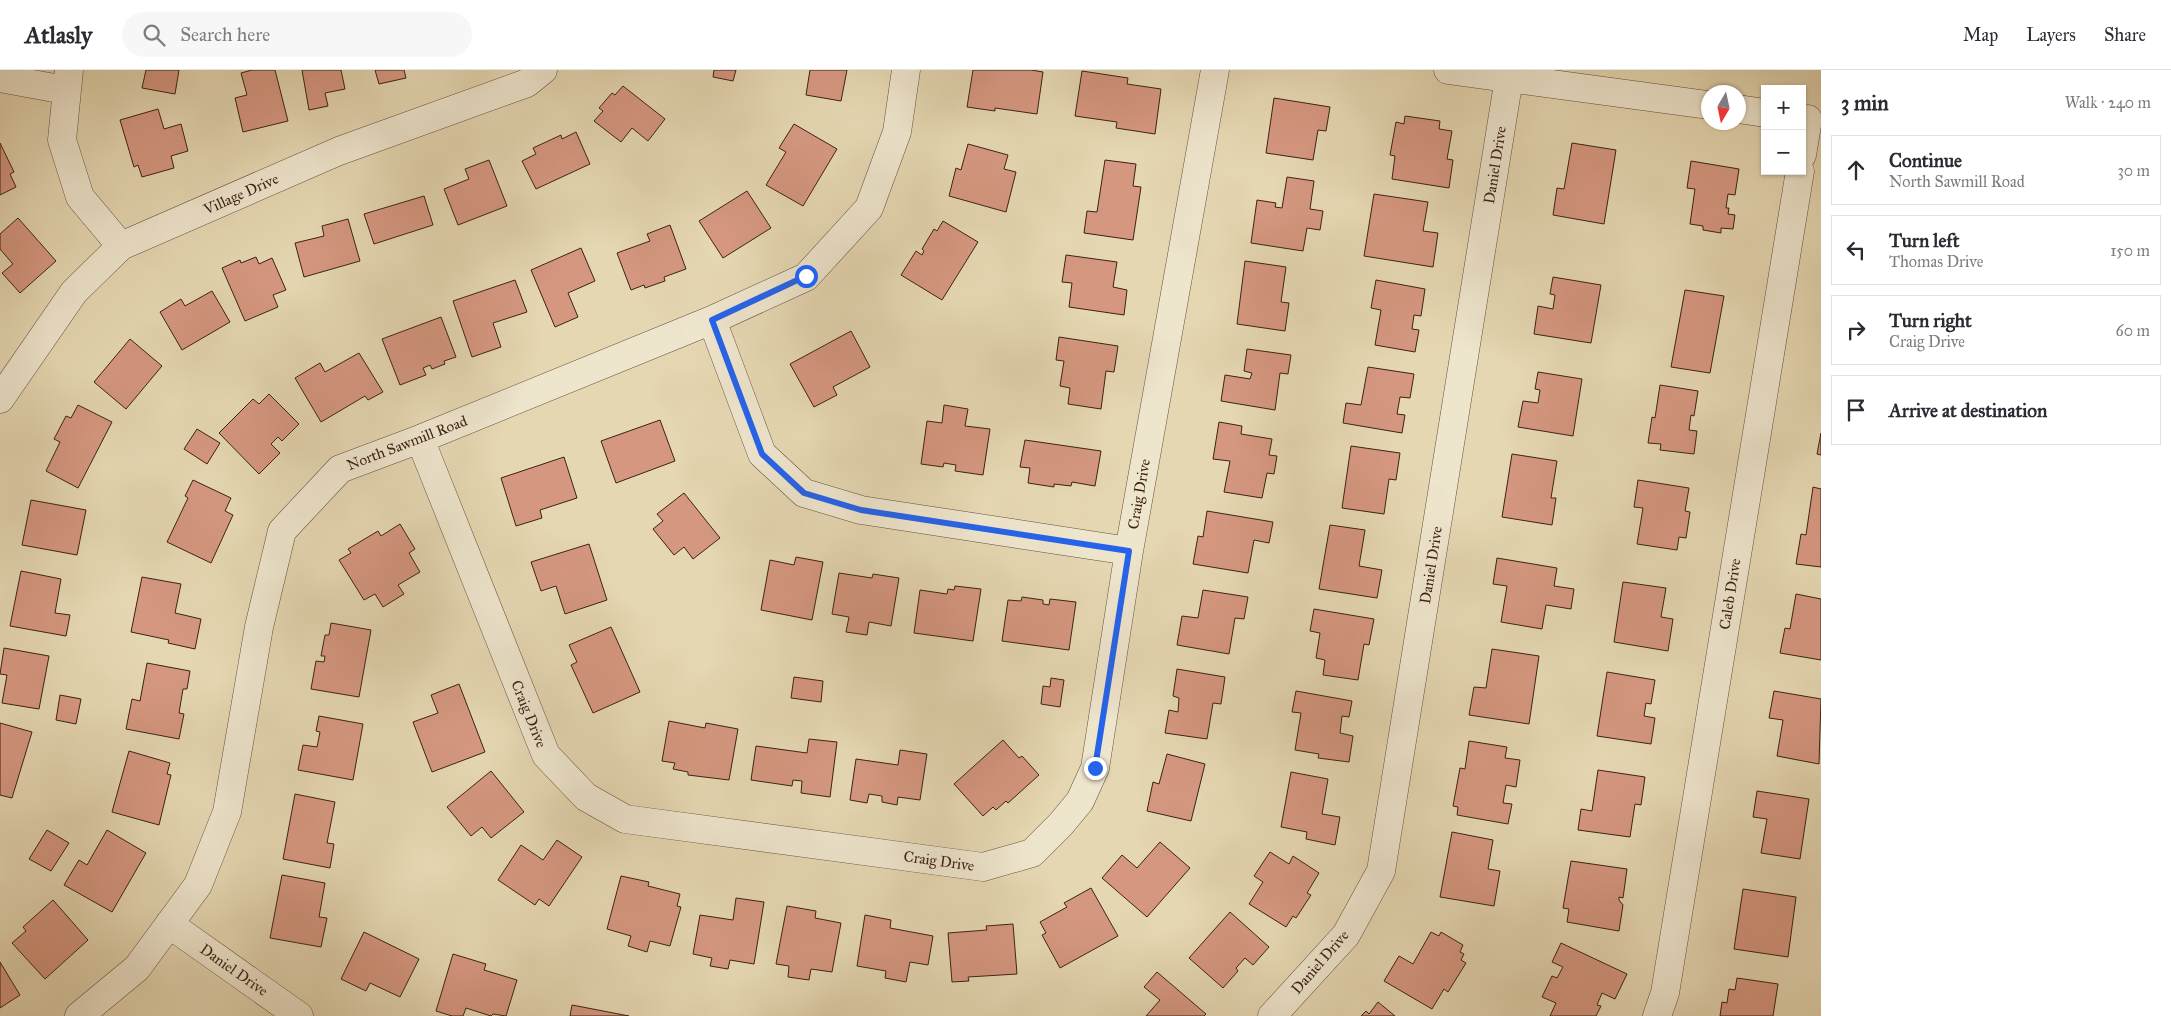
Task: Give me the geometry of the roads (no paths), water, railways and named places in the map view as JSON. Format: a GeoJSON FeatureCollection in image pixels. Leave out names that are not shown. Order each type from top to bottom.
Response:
{"type":"FeatureCollection","features":[{"type":"Feature","properties":{"kind":"street","name":"Village Drive"},"geometry":{"type":"LineString","coordinates":[[0,399],[74,292],[122,246],[338,151],[527,82],[543,70]]}},
{"type":"Feature","properties":{"kind":"street","name":"North Sawmill Road"},"geometry":{"type":"LineString","coordinates":[[79,1016],[137,968],[198,885],[226,812],[260,627],[282,531],[340,469],[420,439],[712,320],[806,276],[869,208],[897,132],[906,70]]}},
{"type":"Feature","properties":{"kind":"street","name":"Craig Drive"},"geometry":{"type":"LineString","coordinates":[[420,439],[546,755],[586,797],[625,820],[984,867],[1032,854],[1062,824],[1080,801],[1095,768],[1129,551],[1215,70]]}},
{"type":"Feature","properties":{"kind":"street"},"geometry":{"type":"LineString","coordinates":[[1448,70],[1701,104]]}},
{"type":"Feature","properties":{"kind":"street"},"geometry":{"type":"LineString","coordinates":[[0,78],[67,80],[62,140],[80,197],[122,246]]}},
{"type":"Feature","properties":{"kind":"street","name":"Daniel Drive"},"geometry":{"type":"LineString","coordinates":[[1272,1016],[1346,935],[1381,871],[1510,78]]}},
{"type":"Feature","properties":{"kind":"street"},"geometry":{"type":"LineString","coordinates":[[1746,110],[1761,112]]}},
{"type":"Feature","properties":{"kind":"street"},"geometry":{"type":"LineString","coordinates":[[1806,137],[1810,119]]}},
{"type":"Feature","properties":{"kind":"street","name":"Caleb Drive"},"geometry":{"type":"LineString","coordinates":[[1657,1016],[1665,993],[1799,175]]}},
{"type":"Feature","properties":{"kind":"street"},"geometry":{"type":"LineString","coordinates":[[712,320],[762,454],[804,493],[861,510],[1129,551]]}},
{"type":"Feature","properties":{"kind":"street","name":"Daniel Drive"},"geometry":{"type":"LineString","coordinates":[[170,924],[299,1016]]}}]}
